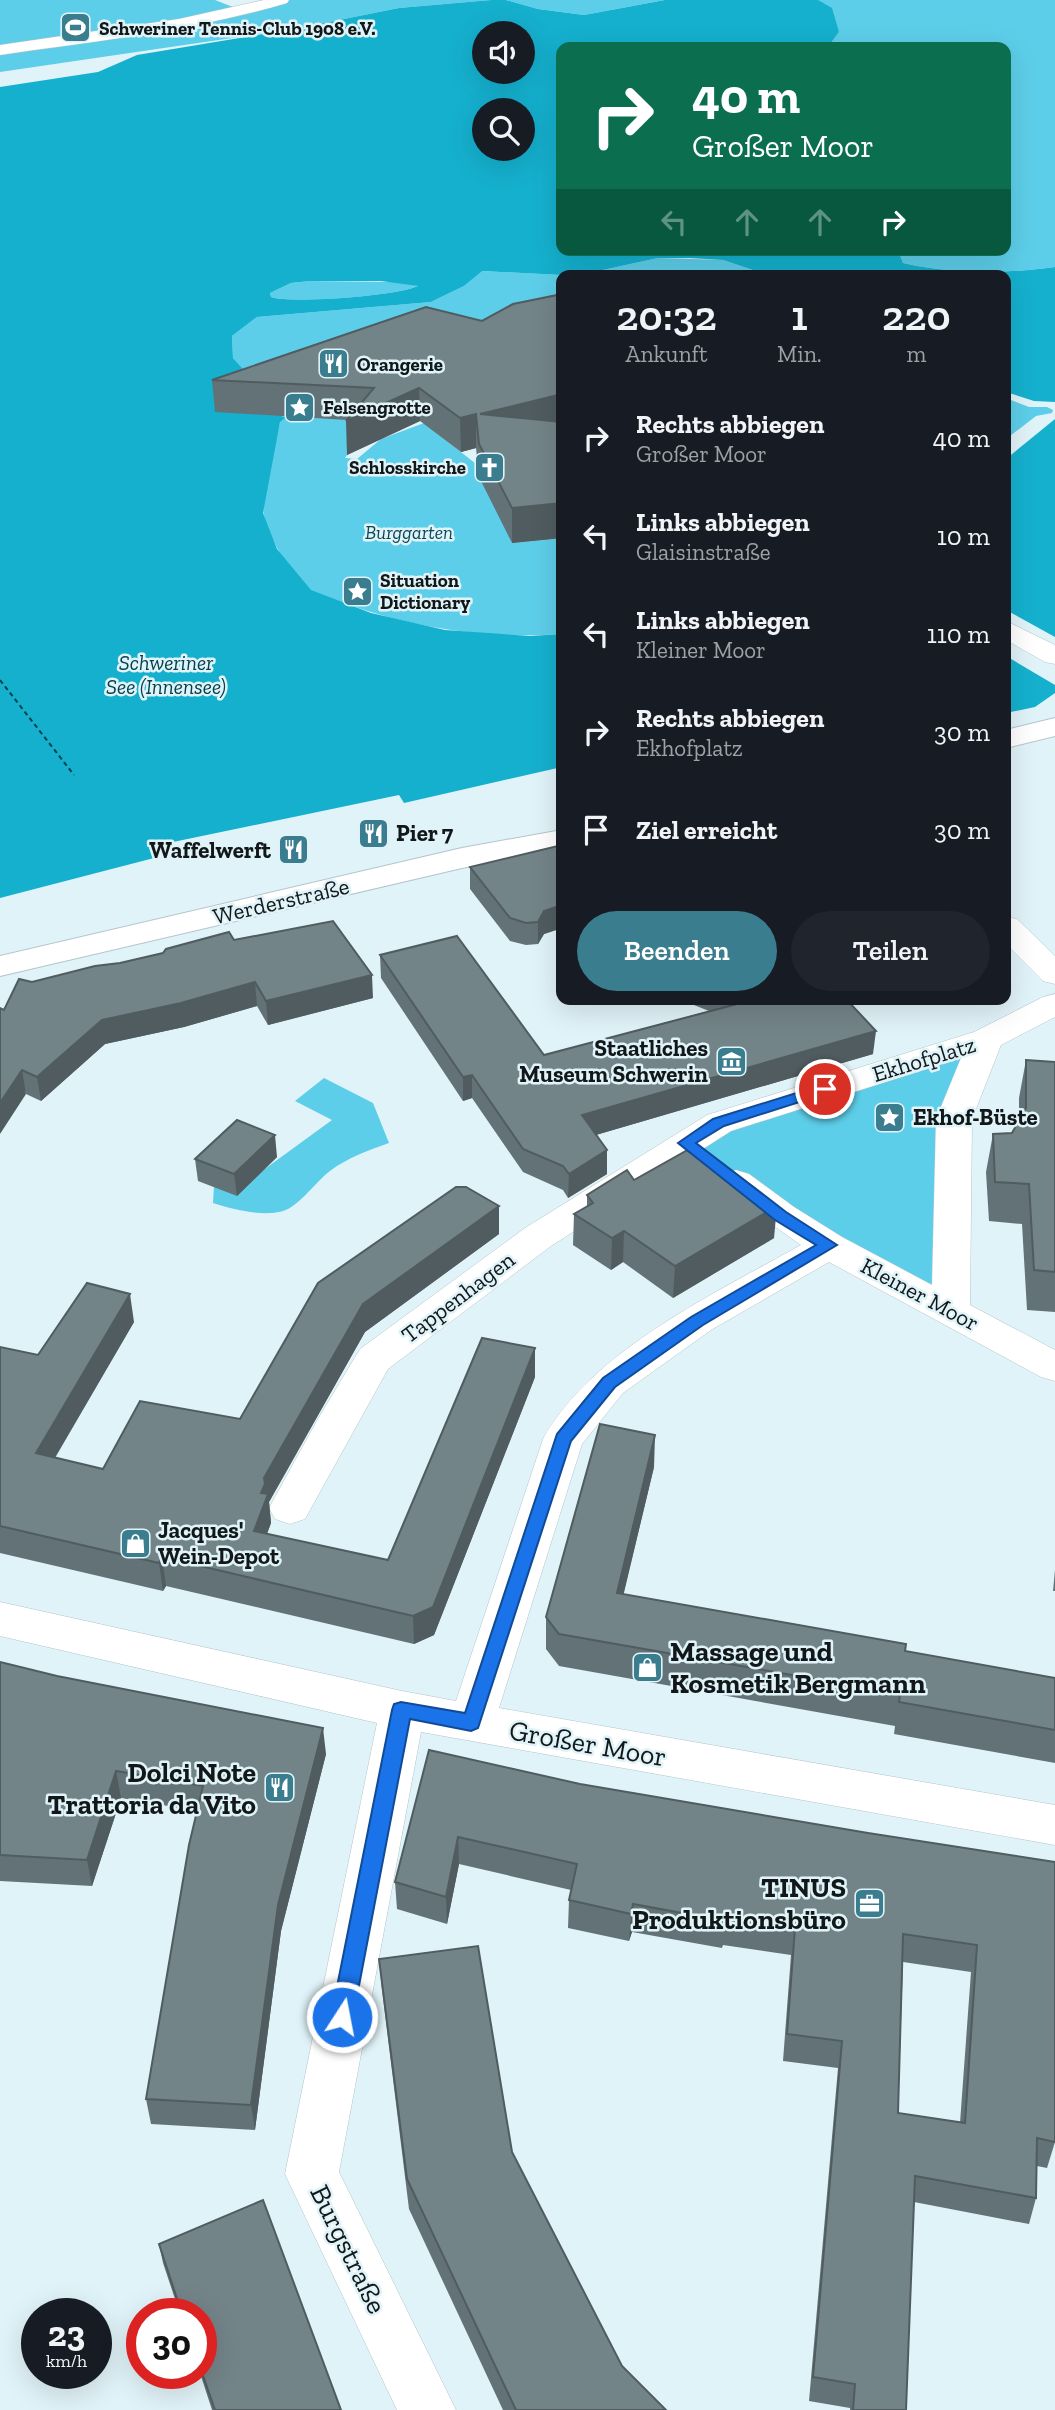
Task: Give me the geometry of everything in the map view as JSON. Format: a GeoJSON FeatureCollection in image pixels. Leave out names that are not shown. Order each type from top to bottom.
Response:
{"type":"FeatureCollection","features":[{"type":"Feature","properties":{"kind":"street"},"geometry":{"type":"LineString","coordinates":[[0,50],[179,24],[281,0]]}},
{"type":"Feature","properties":{"kind":"street"},"geometry":{"type":"LineString","coordinates":[[1011,632],[1055,656]]}},
{"type":"Feature","properties":{"kind":"street"},"geometry":{"type":"LineString","coordinates":[[1011,738],[1055,727]]}},
{"type":"Feature","properties":{"kind":"street","name":"Werderstraße"},"geometry":{"type":"LineString","coordinates":[[0,966],[474,855],[556,840]]}},
{"type":"Feature","properties":{"kind":"street"},"geometry":{"type":"LineString","coordinates":[[1018,951],[1055,974]]}},
{"type":"Feature","properties":{"kind":"street"},"geometry":{"type":"LineString","coordinates":[[986,1039],[1055,1004]]}},
{"type":"Feature","properties":{"kind":"street","name":"Ekhofplatz"},"geometry":{"type":"LineString","coordinates":[[686,1143],[719,1123],[986,1039]]}},
{"type":"Feature","properties":{"kind":"street","name":"Ekhofplatz"},"geometry":{"type":"LineString","coordinates":[[951,1310],[954,1119],[986,1039]]}},
{"type":"Feature","properties":{"kind":"street","name":"Kleiner Moor"},"geometry":{"type":"LineString","coordinates":[[686,1143],[781,1216],[829,1245],[1055,1367]]}},
{"type":"Feature","properties":{"kind":"street","name":"Tappenhagen"},"geometry":{"type":"LineString","coordinates":[[290,1508],[332,1429],[374,1359],[538,1237],[686,1143]]}},
{"type":"Feature","properties":{"kind":"street"},"geometry":{"type":"LineString","coordinates":[[471,1723],[563,1438],[609,1383],[697,1321],[829,1245]]}},
{"type":"Feature","properties":{"kind":"street","name":"Großer Moor"},"geometry":{"type":"LineString","coordinates":[[0,1619],[401,1710],[1055,1825]]}},
{"type":"Feature","properties":{"kind":"street","name":"Burgstraße"},"geometry":{"type":"LineString","coordinates":[[401,1710],[312,2174],[427,2410]]}},
{"type":"Feature","properties":{"kind":"green space"},"geometry":{"type":"Polygon","coordinates":[[[0,0],[215,0],[243,11],[281,0],[491,0],[399,8],[294,29],[0,72],[0,0]]]}},
{"type":"Feature","properties":{"kind":"green space"},"geometry":{"type":"Polygon","coordinates":[[[506,0],[665,0],[584,15],[538,9],[506,0]]]}},
{"type":"Feature","properties":{"kind":"green space"},"geometry":{"type":"Polygon","coordinates":[[[818,0],[1055,0],[1055,267],[1017,271],[953,270],[903,263],[900,256],[1011,256],[1011,42],[832,42],[839,32],[818,0]]]}},
{"type":"Feature","properties":{"kind":"green space","name":"Burggarten"},"geometry":{"type":"Polygon","coordinates":[[[658,258],[723,260],[753,270],[603,270],[658,258]]]}},
{"type":"Feature","properties":{"kind":"green space","name":"Burggarten"},"geometry":{"type":"Polygon","coordinates":[[[481,271],[556,275],[556,360],[342,419],[379,423],[360,437],[345,458],[357,459],[381,439],[424,423],[485,471],[512,543],[556,539],[556,634],[507,635],[426,626],[373,613],[325,597],[304,585],[289,568],[271,536],[264,516],[266,485],[280,422],[252,416],[252,381],[233,358],[232,336],[257,317],[431,302],[464,286],[481,271]]]}},
{"type":"Feature","properties":{"kind":"green space"},"geometry":{"type":"Polygon","coordinates":[[[399,282],[418,286],[389,293],[345,298],[301,300],[271,297],[270,293],[291,283],[399,282]]]}},
{"type":"Feature","properties":{"kind":"green space"},"geometry":{"type":"Polygon","coordinates":[[[1011,400],[1029,407],[1047,407],[1053,410],[1052,413],[1036,416],[1011,435],[1011,400]]]}},
{"type":"Feature","properties":{"kind":"green space"},"geometry":{"type":"Polygon","coordinates":[[[986,1039],[954,1119],[951,1310],[829,1246],[688,1143],[986,1039]]]}},
{"type":"Feature","properties":{"kind":"green space"},"geometry":{"type":"Polygon","coordinates":[[[324,1078],[373,1103],[389,1143],[337,1166],[286,1210],[254,1212],[213,1203],[214,1185],[262,1171],[332,1120],[295,1101],[324,1078]]]}},
{"type":"Feature","properties":{"kind":"water","name":"Schweriner See (Innensee)"},"geometry":{"type":"Polygon","coordinates":[[[491,0],[506,0],[538,9],[584,15],[665,0],[818,0],[832,8],[839,32],[832,42],[556,42],[556,256],[900,256],[903,263],[950,270],[753,270],[723,260],[658,258],[603,270],[556,270],[556,275],[482,271],[464,286],[431,302],[257,317],[232,336],[233,358],[283,414],[282,417],[286,417],[280,422],[263,513],[277,549],[311,590],[371,613],[445,630],[530,636],[556,634],[556,768],[404,803],[399,795],[149,847],[154,858],[0,898],[0,87],[98,72],[137,55],[294,29],[399,8],[491,0]],[[381,281],[291,283],[270,293],[271,297],[282,299],[344,298],[389,293],[418,286],[381,281]]]}},
{"type":"Feature","properties":{"kind":"water","name":"Schweriner See (Innensee)"},"geometry":{"type":"Polygon","coordinates":[[[1055,267],[1055,402],[1034,401],[1011,394],[1011,271],[1055,267]]]}},
{"type":"Feature","properties":{"kind":"water"},"geometry":{"type":"Polygon","coordinates":[[[1055,419],[1055,637],[1011,613],[1011,455],[1055,419]]]}},
{"type":"Feature","properties":{"kind":"water"},"geometry":{"type":"Polygon","coordinates":[[[1011,659],[1055,685],[1055,693],[1035,707],[1011,712],[1011,659]]]}},
{"type":"Feature","properties":{"kind":"building"},"geometry":{"type":"Polygon","coordinates":[[[556,295],[556,395],[480,414],[556,421],[556,504],[512,508],[479,444],[476,414],[460,418],[419,388],[346,421],[374,388],[212,380],[426,307],[482,321],[513,304],[556,295]]]}},
{"type":"Feature","properties":{"kind":"building"},"geometry":{"type":"Polygon","coordinates":[[[556,846],[556,907],[544,911],[538,922],[526,923],[510,918],[470,867],[556,846]]]}},
{"type":"Feature","properties":{"kind":"building"},"geometry":{"type":"Polygon","coordinates":[[[333,921],[372,975],[266,1001],[255,982],[181,1003],[102,1020],[37,1077],[22,1070],[0,1103],[0,1008],[4,1010],[19,979],[32,982],[95,966],[120,963],[163,953],[166,949],[229,932],[234,940],[333,921]]]}},
{"type":"Feature","properties":{"kind":"building"},"geometry":{"type":"Polygon","coordinates":[[[457,936],[544,1055],[734,1005],[852,1005],[876,1031],[582,1115],[607,1150],[569,1174],[563,1166],[523,1149],[472,1075],[463,1077],[380,955],[457,936]]]}},
{"type":"Feature","properties":{"kind":"building"},"geometry":{"type":"Polygon","coordinates":[[[1026,1060],[1055,1062],[1055,1272],[1034,1270],[1029,1184],[995,1182],[993,1134],[1012,1133],[1026,1108],[1026,1060]]]}},
{"type":"Feature","properties":{"kind":"building"},"geometry":{"type":"Polygon","coordinates":[[[237,1120],[275,1135],[234,1174],[195,1159],[237,1120]]]}},
{"type":"Feature","properties":{"kind":"building"},"geometry":{"type":"Polygon","coordinates":[[[693,1147],[777,1206],[675,1266],[624,1231],[612,1238],[574,1214],[593,1203],[587,1195],[627,1170],[634,1180],[693,1147]]]}},
{"type":"Feature","properties":{"kind":"building"},"geometry":{"type":"Polygon","coordinates":[[[456,1187],[466,1187],[499,1206],[363,1304],[264,1478],[265,1484],[261,1493],[268,1494],[254,1531],[388,1560],[482,1338],[535,1348],[433,1607],[413,1616],[162,1557],[159,1563],[0,1526],[0,1347],[38,1355],[87,1283],[130,1294],[36,1453],[103,1469],[140,1401],[240,1419],[318,1283],[456,1187]]]}},
{"type":"Feature","properties":{"kind":"building"},"geometry":{"type":"Polygon","coordinates":[[[600,1424],[655,1435],[617,1593],[906,1644],[905,1651],[1055,1678],[1055,1730],[899,1702],[900,1694],[559,1634],[546,1617],[600,1424]]]}},
{"type":"Feature","properties":{"kind":"building"},"geometry":{"type":"Polygon","coordinates":[[[0,1662],[57,1676],[323,1728],[278,1905],[251,2105],[146,2099],[189,1845],[203,1786],[116,1771],[87,1860],[0,1855],[0,1662]]]}},
{"type":"Feature","properties":{"kind":"building"},"geometry":{"type":"Polygon","coordinates":[[[429,1750],[580,1784],[1055,1862],[1055,2142],[1037,2138],[1036,2198],[915,2176],[906,2410],[853,2410],[855,2384],[813,2377],[842,2041],[787,2034],[795,1928],[725,1918],[725,1921],[633,1904],[631,1914],[569,1900],[577,1864],[458,1837],[446,1897],[395,1882],[429,1750]],[[903,1934],[898,2113],[965,2123],[977,1945],[903,1934]]]}},
{"type":"Feature","properties":{"kind":"building"},"geometry":{"type":"Polygon","coordinates":[[[478,1946],[512,2152],[622,2366],[666,2410],[516,2410],[407,2179],[379,1959],[478,1946]]]}},
{"type":"Feature","properties":{"kind":"building"},"geometry":{"type":"Polygon","coordinates":[[[263,2200],[341,2410],[215,2410],[208,2389],[217,2389],[217,2298],[177,2298],[159,2244],[263,2200]]]}},
{"type":"Feature","properties":{"kind":"ferry route"},"geometry":{"type":"LineString","coordinates":[[0,680],[74,775]]}},
{"type":"Feature","properties":{"kind":"place","name":"Schweriner Tennis-Club 1908 e.V."},"geometry":{"type":"Point","coordinates":[76,28]}},
{"type":"Feature","properties":{"kind":"place","name":"Orangerie"},"geometry":{"type":"Point","coordinates":[334,364]}},
{"type":"Feature","properties":{"kind":"place","name":"Felsengrotte"},"geometry":{"type":"Point","coordinates":[300,407]}},
{"type":"Feature","properties":{"kind":"place","name":"Schlosskirche"},"geometry":{"type":"Point","coordinates":[489,467]}},
{"type":"Feature","properties":{"kind":"place","name":"Situation Dictionary"},"geometry":{"type":"Point","coordinates":[357,591]}},
{"type":"Feature","properties":{"kind":"place","name":"Pier 7"},"geometry":{"type":"Point","coordinates":[373,833]}},
{"type":"Feature","properties":{"kind":"place","name":"Waffelwerft"},"geometry":{"type":"Point","coordinates":[294,850]}},
{"type":"Feature","properties":{"kind":"place","name":"Staatliches Museum Schwerin"},"geometry":{"type":"Point","coordinates":[731,1061]}},
{"type":"Feature","properties":{"kind":"place","name":"Ekhof-Büste"},"geometry":{"type":"Point","coordinates":[890,1117]}},
{"type":"Feature","properties":{"kind":"place","name":"Jacques' Wein-Depot"},"geometry":{"type":"Point","coordinates":[135,1543]}},
{"type":"Feature","properties":{"kind":"place","name":"Massage und Kosmetik Bergmann"},"geometry":{"type":"Point","coordinates":[647,1667]}},
{"type":"Feature","properties":{"kind":"place","name":"Dolci Note Trattoria da Vito"},"geometry":{"type":"Point","coordinates":[279,1788]}},
{"type":"Feature","properties":{"kind":"place","name":"TINUS Produktionsbüro"},"geometry":{"type":"Point","coordinates":[869,1903]}},
{"type":"Feature","properties":{"kind":"route"},"geometry":{"type":"LineString","coordinates":[[342,2017],[401,1710],[471,1723],[563,1438],[609,1383],[697,1321],[829,1245],[781,1216],[686,1143],[719,1123],[825,1089]]}}]}
